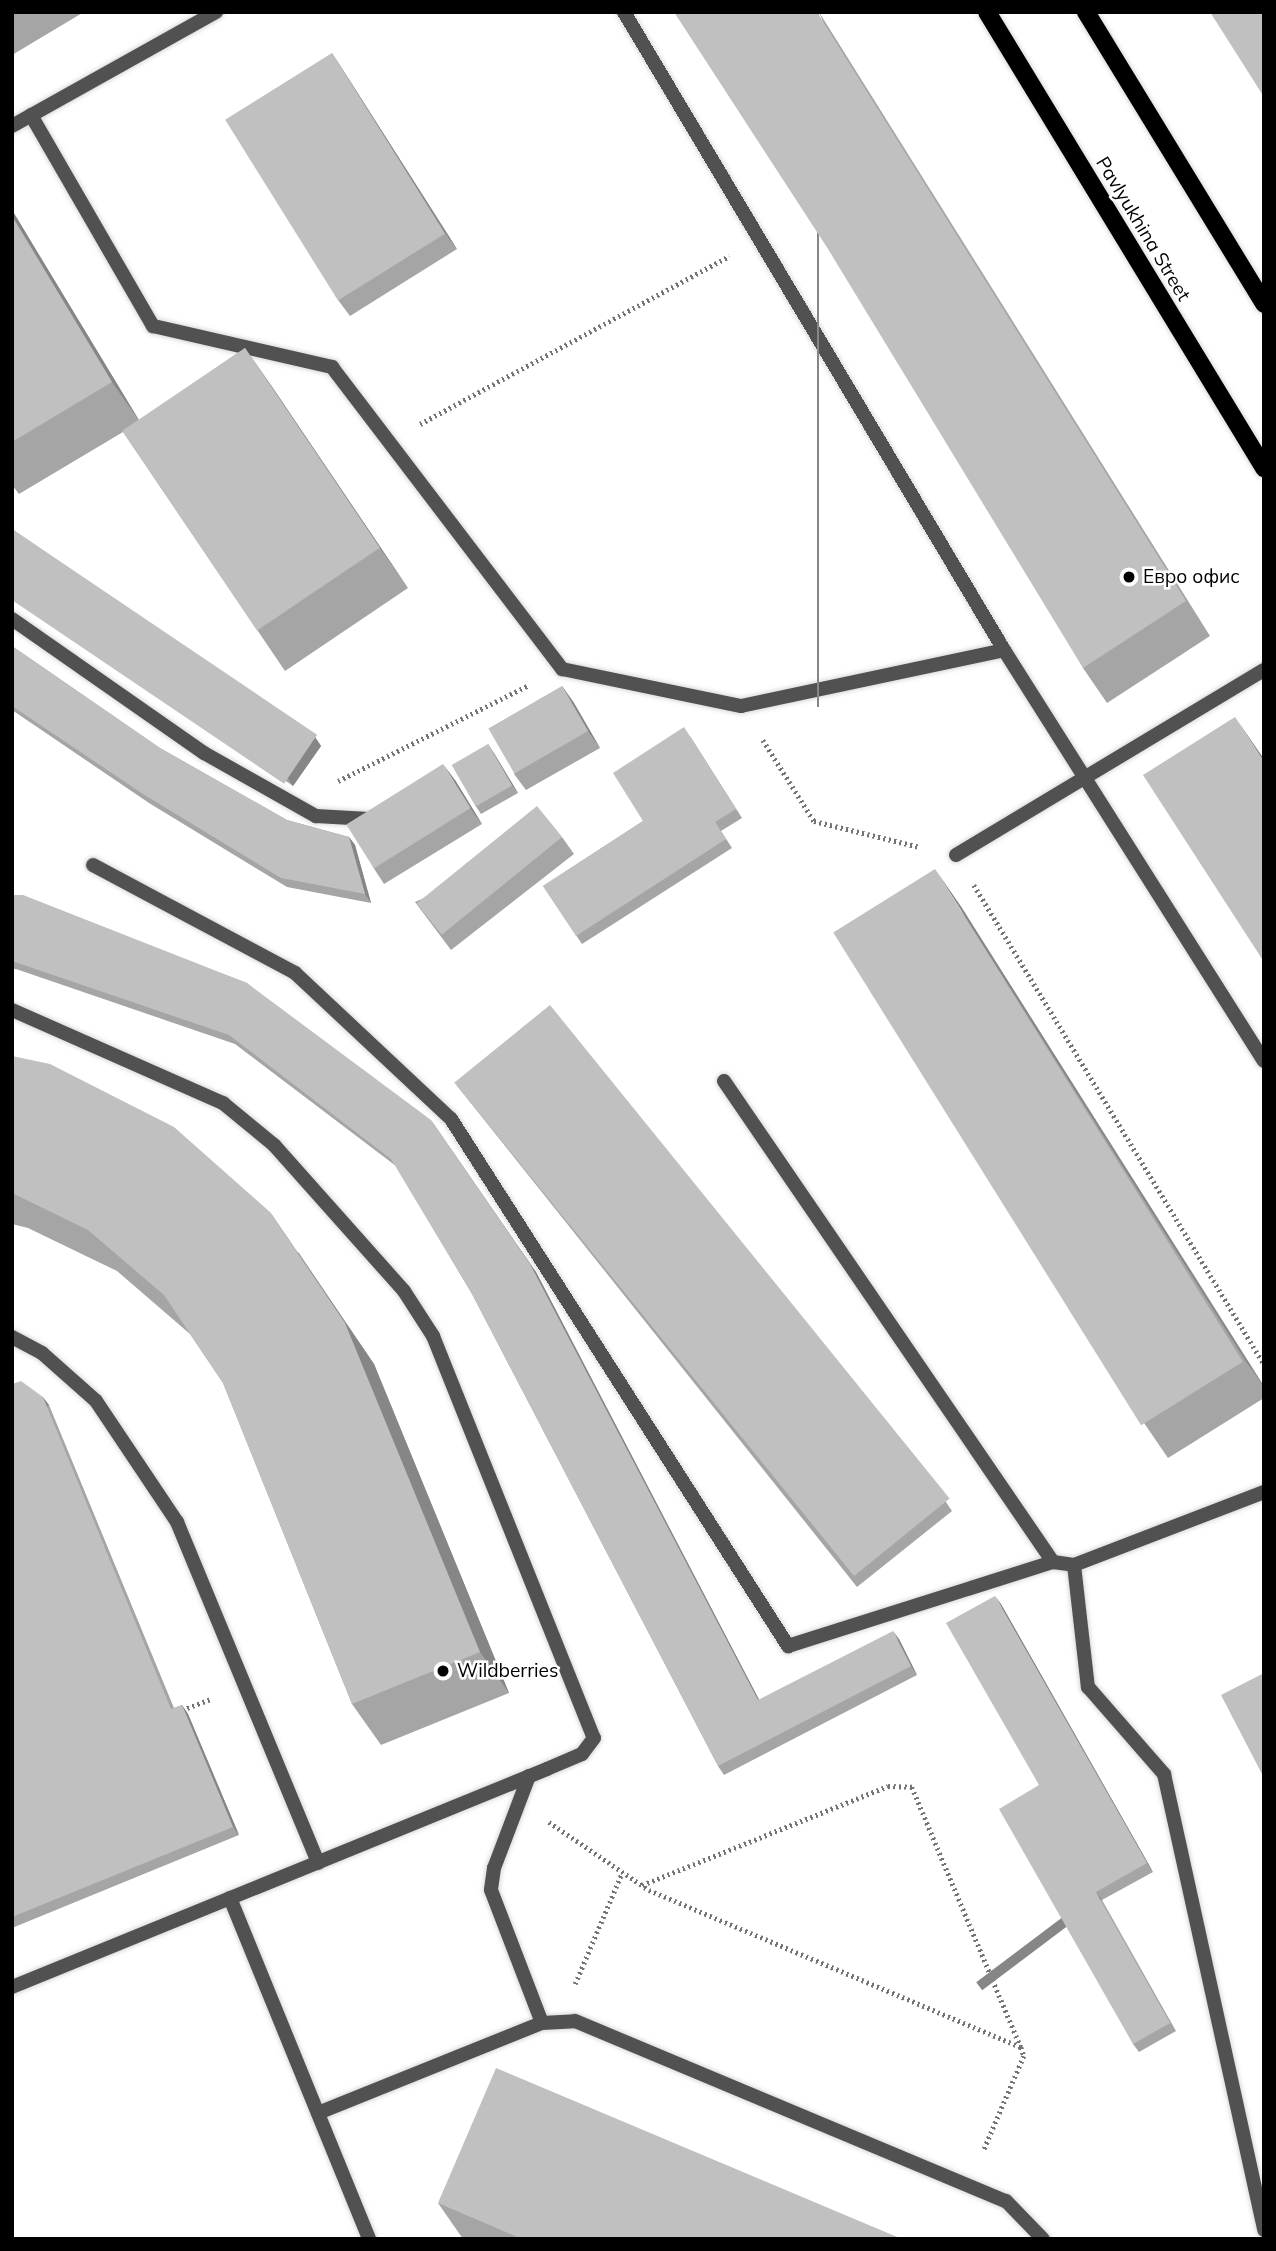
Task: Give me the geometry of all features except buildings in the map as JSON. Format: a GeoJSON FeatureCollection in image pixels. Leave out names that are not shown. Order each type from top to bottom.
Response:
{"type":"FeatureCollection","features":[{"type":"Feature","properties":{"kind":"main road","name":"Pavlyukhina Street"},"geometry":{"type":"LineString","coordinates":[[986,12],[1264,468]]}},
{"type":"Feature","properties":{"kind":"main road"},"geometry":{"type":"LineString","coordinates":[[1086,12],[1264,304]]}},
{"type":"Feature","properties":{"kind":"lane"},"geometry":{"type":"LineString","coordinates":[[12,126],[216,12]]}},
{"type":"Feature","properties":{"kind":"lane"},"geometry":{"type":"LineString","coordinates":[[624,12],[1004,650],[1264,1061]]}},
{"type":"Feature","properties":{"kind":"lane"},"geometry":{"type":"LineString","coordinates":[[31,115],[153,327],[332,367],[562,669],[741,706],[1004,650]]}},
{"type":"Feature","properties":{"kind":"lane"},"geometry":{"type":"LineString","coordinates":[[12,618],[204,753],[305,810],[316,816],[369,819]]}},
{"type":"Feature","properties":{"kind":"lane"},"geometry":{"type":"LineString","coordinates":[[956,856],[1264,670]]}},
{"type":"Feature","properties":{"kind":"lane"},"geometry":{"type":"LineString","coordinates":[[93,865],[295,973],[451,1119],[788,1646],[1053,1562],[1074,1565],[1264,1492]]}},
{"type":"Feature","properties":{"kind":"lane"},"geometry":{"type":"LineString","coordinates":[[12,1010],[195,1088],[243,1117],[274,1145],[416,1306],[433,1336],[591,1725],[591,1748],[529,1776],[12,1987]]}},
{"type":"Feature","properties":{"kind":"lane"},"geometry":{"type":"LineString","coordinates":[[724,1081],[1053,1562]]}},
{"type":"Feature","properties":{"kind":"lane"},"geometry":{"type":"LineString","coordinates":[[12,1337],[42,1353],[96,1401],[177,1522],[318,1863]]}},
{"type":"Feature","properties":{"kind":"lane"},"geometry":{"type":"LineString","coordinates":[[1074,1565],[1088,1687],[1164,1774],[1264,2230]]}},
{"type":"Feature","properties":{"kind":"lane"},"geometry":{"type":"LineString","coordinates":[[529,1776],[494,1868],[491,1890],[542,2023]]}},
{"type":"Feature","properties":{"kind":"lane"},"geometry":{"type":"LineString","coordinates":[[229,1898],[369,2239]]}},
{"type":"Feature","properties":{"kind":"lane"},"geometry":{"type":"LineString","coordinates":[[318,2113],[542,2023],[560,2020],[584,2023],[1006,2201],[1043,2239]]}},
{"type":"Feature","properties":{"kind":"path"},"geometry":{"type":"LineString","coordinates":[[388,442],[760,240]]}},
{"type":"Feature","properties":{"kind":"path"},"geometry":{"type":"LineString","coordinates":[[341,777],[562,669]]}},
{"type":"Feature","properties":{"kind":"path"},"geometry":{"type":"LineString","coordinates":[[741,706],[814,821],[956,856],[1264,1363]]}},
{"type":"Feature","properties":{"kind":"path"},"geometry":{"type":"LineString","coordinates":[[642,1885],[888,1786],[912,1787],[1024,2056],[969,2185]]}},
{"type":"Feature","properties":{"kind":"path"},"geometry":{"type":"LineString","coordinates":[[520,1801],[642,1885],[1021,2048]]}},
{"type":"Feature","properties":{"kind":"path"},"geometry":{"type":"LineString","coordinates":[[560,2020],[622,1873]]}},
{"type":"Feature","properties":{"kind":"place","name":"Евро офис"},"geometry":{"type":"Point","coordinates":[1129,577]}},
{"type":"Feature","properties":{"kind":"place","name":"Wildberries"},"geometry":{"type":"Point","coordinates":[443,1671]}}]}
